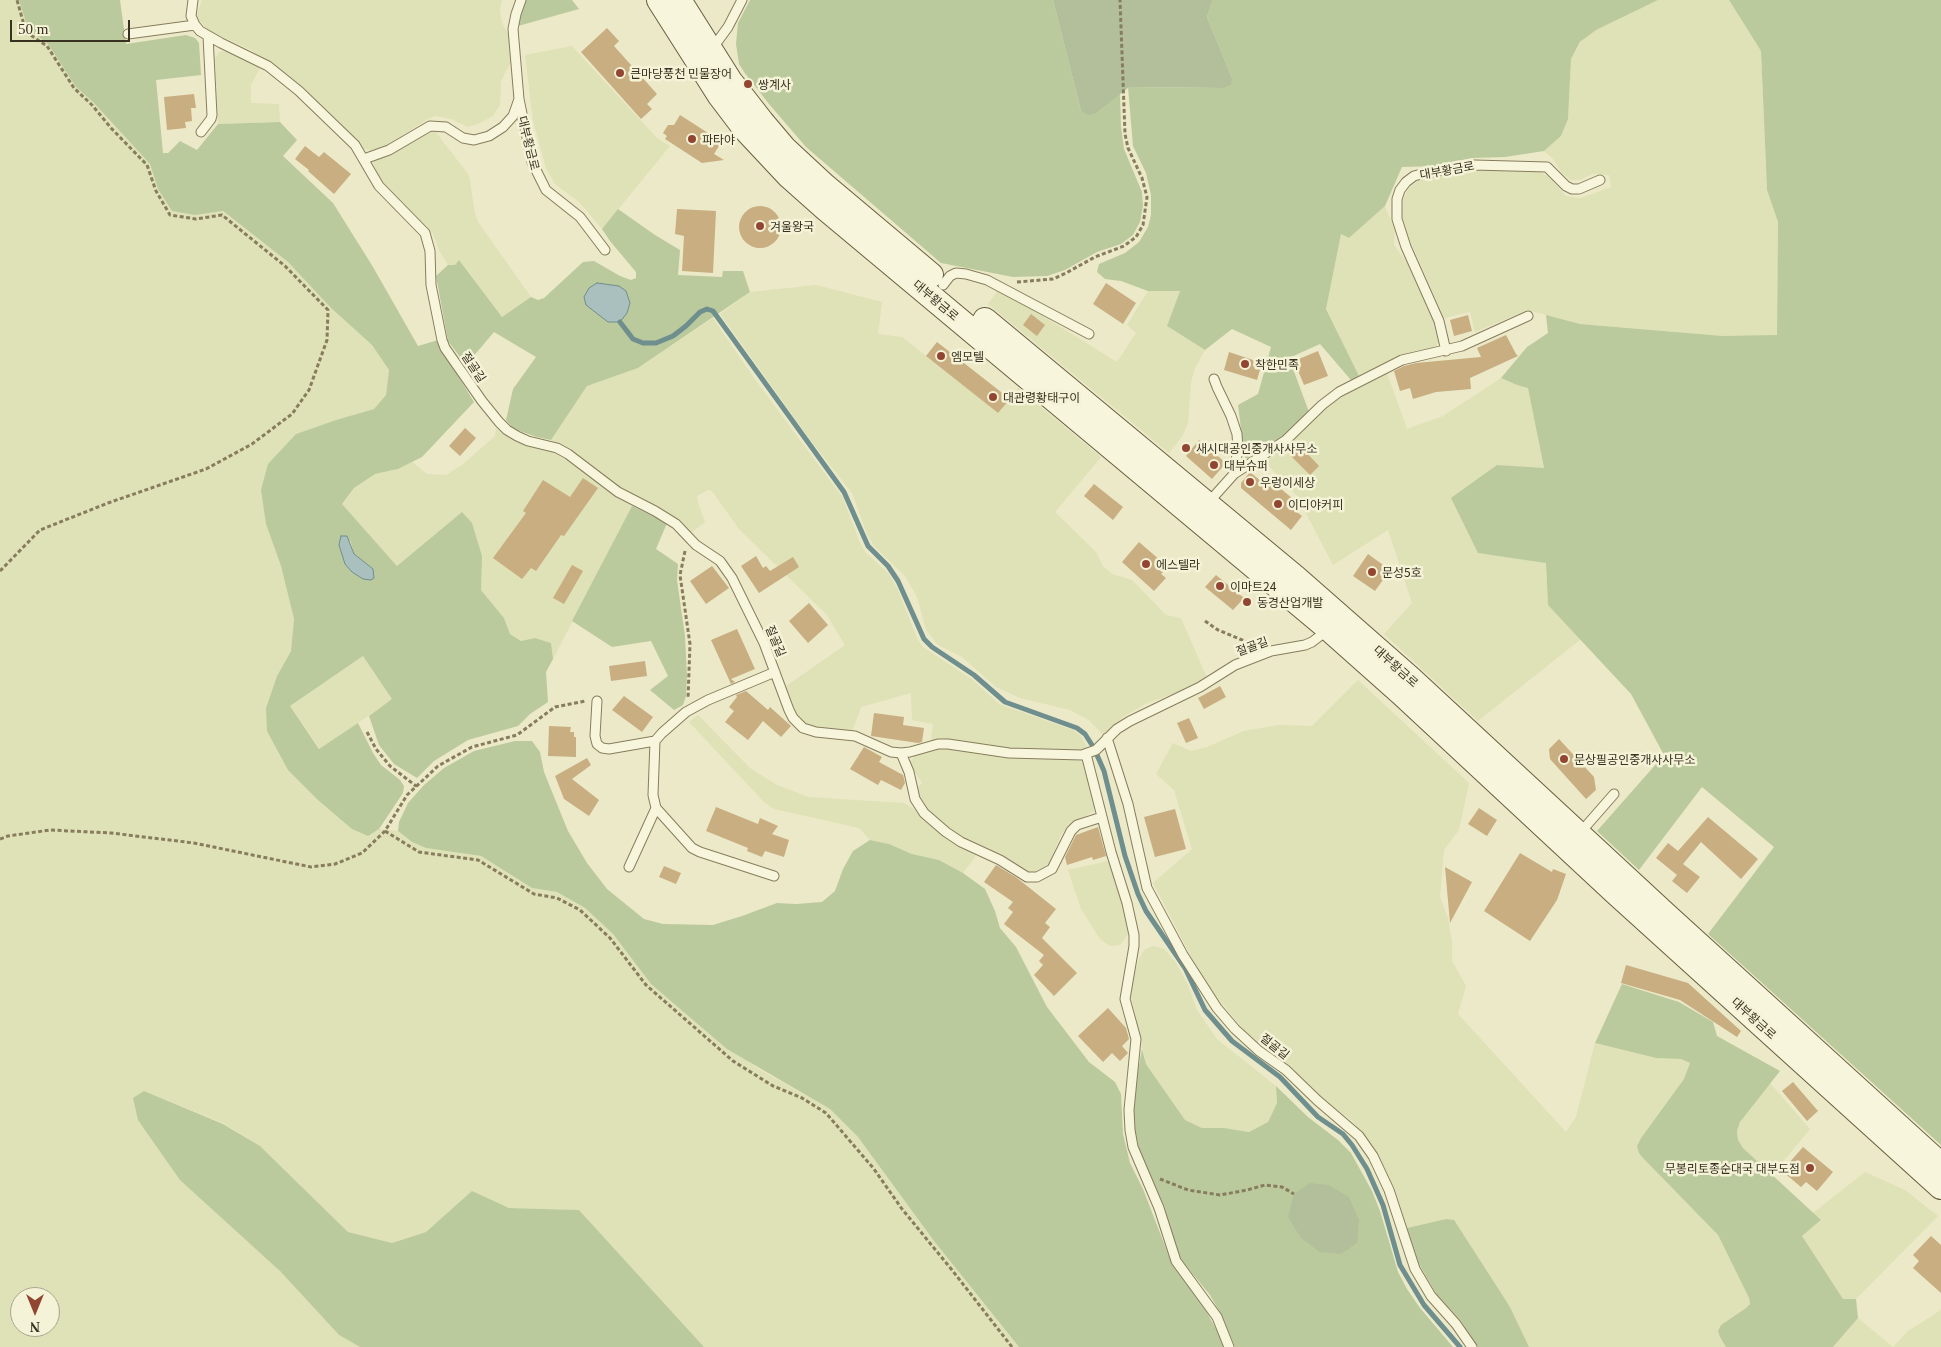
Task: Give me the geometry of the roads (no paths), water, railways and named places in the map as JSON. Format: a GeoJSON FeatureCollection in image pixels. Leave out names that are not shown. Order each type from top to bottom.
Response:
{"type":"FeatureCollection","features":[{"type":"Feature","properties":{"kind":"main road","name":"대부황금로"},"geometry":{"type":"LineString","coordinates":[[659,0],[704,56],[784,148],[825,186],[943,285],[1201,511]]}},
{"type":"Feature","properties":{"kind":"main road","name":"대부황금로"},"geometry":{"type":"LineString","coordinates":[[679,0],[720,96],[745,129],[789,176],[1201,511],[1334,622],[1411,678],[1573,841],[1941,1187]]}},
{"type":"Feature","properties":{"kind":"main road","name":"대부황금로"},"geometry":{"type":"LineString","coordinates":[[1573,841],[1941,1165]]}},
{"type":"Feature","properties":{"kind":"lane"},"geometry":{"type":"LineString","coordinates":[[128,34],[195,25],[191,16],[193,0]]}},
{"type":"Feature","properties":{"kind":"lane","name":"대부황금로"},"geometry":{"type":"LineString","coordinates":[[521,0],[516,14],[514,29],[520,99],[532,162],[546,190],[580,217],[605,250]]}},
{"type":"Feature","properties":{"kind":"lane"},"geometry":{"type":"LineString","coordinates":[[704,56],[728,27],[742,0]]}},
{"type":"Feature","properties":{"kind":"lane","name":"절골길"},"geometry":{"type":"LineString","coordinates":[[195,25],[208,36],[254,58],[282,75],[355,144],[379,186],[425,233],[430,251],[431,285],[442,340],[490,412],[507,430],[528,441],[548,445],[568,454],[618,492],[655,511],[689,536],[696,545],[720,561],[726,568],[764,643],[793,718],[803,728],[816,732],[855,736],[891,752],[900,753]]}},
{"type":"Feature","properties":{"kind":"lane"},"geometry":{"type":"LineString","coordinates":[[201,132],[211,119],[212,114],[208,36]]}},
{"type":"Feature","properties":{"kind":"lane","name":"대부황금로"},"geometry":{"type":"LineString","coordinates":[[364,159],[389,150],[430,126],[446,127],[462,138],[474,140],[489,136],[513,116],[520,99]]}},
{"type":"Feature","properties":{"kind":"lane","name":"대부황금로"},"geometry":{"type":"LineString","coordinates":[[1446,351],[1439,321],[1406,247],[1397,219],[1397,199],[1400,190],[1406,182],[1414,176],[1474,165],[1547,167],[1566,186],[1572,189],[1579,189],[1600,180]]}},
{"type":"Feature","properties":{"kind":"lane"},"geometry":{"type":"LineString","coordinates":[[943,285],[950,276],[956,273],[987,280],[1089,334]]}},
{"type":"Feature","properties":{"kind":"lane"},"geometry":{"type":"LineString","coordinates":[[1201,511],[1234,474],[1286,440],[1322,405],[1339,392],[1402,360],[1462,346],[1528,316]]}},
{"type":"Feature","properties":{"kind":"lane"},"geometry":{"type":"LineString","coordinates":[[1214,379],[1216,388],[1231,416],[1237,434],[1237,463],[1234,474]]}},
{"type":"Feature","properties":{"kind":"lane","name":"절골길"},"geometry":{"type":"LineString","coordinates":[[1086,754],[1096,750],[1117,729],[1138,716],[1200,687],[1235,665],[1271,651],[1312,642],[1334,622]]}},
{"type":"Feature","properties":{"kind":"lane","name":"절골길"},"geometry":{"type":"LineString","coordinates":[[655,741],[686,712],[708,700],[775,672]]}},
{"type":"Feature","properties":{"kind":"lane"},"geometry":{"type":"LineString","coordinates":[[597,701],[595,736],[597,744],[602,748],[609,750],[655,741],[653,796],[656,808],[692,848],[774,876]]}},
{"type":"Feature","properties":{"kind":"lane","name":"절골길"},"geometry":{"type":"LineString","coordinates":[[1107,738],[1128,804],[1147,888],[1183,955],[1217,1008],[1235,1029],[1259,1051],[1286,1070],[1358,1136],[1373,1156],[1389,1190],[1415,1268],[1432,1296],[1456,1324],[1472,1347]]}},
{"type":"Feature","properties":{"kind":"lane"},"geometry":{"type":"LineString","coordinates":[[1102,817],[1077,825],[1071,831],[1052,869],[1036,876],[1027,877],[1000,860],[961,842],[924,813],[915,799],[910,772],[900,753],[938,744],[948,744],[1009,753],[1074,756],[1086,754],[1134,935],[1133,953],[1125,999],[1136,1039],[1130,1092],[1130,1130],[1140,1166],[1159,1208],[1176,1261],[1216,1317],[1230,1347]]}},
{"type":"Feature","properties":{"kind":"lane"},"geometry":{"type":"LineString","coordinates":[[1573,841],[1614,794]]}},
{"type":"Feature","properties":{"kind":"lane"},"geometry":{"type":"LineString","coordinates":[[628,867],[656,808]]}},
{"type":"Feature","properties":{"kind":"water"},"geometry":{"type":"Polygon","coordinates":[[[597,283],[619,286],[626,291],[630,303],[627,313],[620,322],[608,322],[586,305],[584,297],[589,288],[597,283]]]}},
{"type":"Feature","properties":{"kind":"water"},"geometry":{"type":"Polygon","coordinates":[[[341,536],[347,536],[354,554],[373,569],[374,578],[371,580],[363,579],[352,572],[345,564],[339,545],[341,536]]]}},
{"type":"Feature","properties":{"kind":"waterway"},"geometry":{"type":"LineString","coordinates":[[620,322],[633,339],[643,343],[656,343],[673,336],[700,312],[707,309],[713,311],[844,492],[868,546],[888,566],[898,581],[924,639],[932,647],[974,675],[1005,702],[1077,728],[1085,734],[1092,745]]}},
{"type":"Feature","properties":{"kind":"waterway"},"geometry":{"type":"LineString","coordinates":[[1097,755],[1104,771],[1125,856],[1138,894],[1146,911],[1185,968],[1205,1010],[1232,1041],[1280,1077],[1318,1117],[1343,1134],[1352,1145],[1367,1169],[1383,1205],[1400,1265],[1424,1305],[1460,1347]]}},
{"type":"Feature","properties":{"kind":"place","name":"큰마당풍천 민물장어"},"geometry":{"type":"Point","coordinates":[620,73]}},
{"type":"Feature","properties":{"kind":"place","name":"쌍계사"},"geometry":{"type":"Point","coordinates":[748,84]}},
{"type":"Feature","properties":{"kind":"place","name":"파타야"},"geometry":{"type":"Point","coordinates":[692,139]}},
{"type":"Feature","properties":{"kind":"place","name":"겨울왕국"},"geometry":{"type":"Point","coordinates":[760,226]}},
{"type":"Feature","properties":{"kind":"place","name":"엠모텔"},"geometry":{"type":"Point","coordinates":[941,356]}},
{"type":"Feature","properties":{"kind":"place","name":"착한민족"},"geometry":{"type":"Point","coordinates":[1245,364]}},
{"type":"Feature","properties":{"kind":"place","name":"대관령황태구이"},"geometry":{"type":"Point","coordinates":[993,397]}},
{"type":"Feature","properties":{"kind":"place","name":"새시대공인중개사사무소"},"geometry":{"type":"Point","coordinates":[1186,448]}},
{"type":"Feature","properties":{"kind":"place","name":"대부슈퍼"},"geometry":{"type":"Point","coordinates":[1214,465]}},
{"type":"Feature","properties":{"kind":"place","name":"우렁이세상"},"geometry":{"type":"Point","coordinates":[1250,482]}},
{"type":"Feature","properties":{"kind":"place","name":"이디야커피"},"geometry":{"type":"Point","coordinates":[1278,504]}},
{"type":"Feature","properties":{"kind":"place","name":"에스텔라"},"geometry":{"type":"Point","coordinates":[1146,564]}},
{"type":"Feature","properties":{"kind":"place","name":"문성5호"},"geometry":{"type":"Point","coordinates":[1372,572]}},
{"type":"Feature","properties":{"kind":"place","name":"이마트24"},"geometry":{"type":"Point","coordinates":[1220,586]}},
{"type":"Feature","properties":{"kind":"place","name":"동경산업개발"},"geometry":{"type":"Point","coordinates":[1247,602]}},
{"type":"Feature","properties":{"kind":"place","name":"문상필공인중개사사무소"},"geometry":{"type":"Point","coordinates":[1564,759]}},
{"type":"Feature","properties":{"kind":"place","name":"무봉리토종순대국 대부도점"},"geometry":{"type":"Point","coordinates":[1810,1168]}}]}
